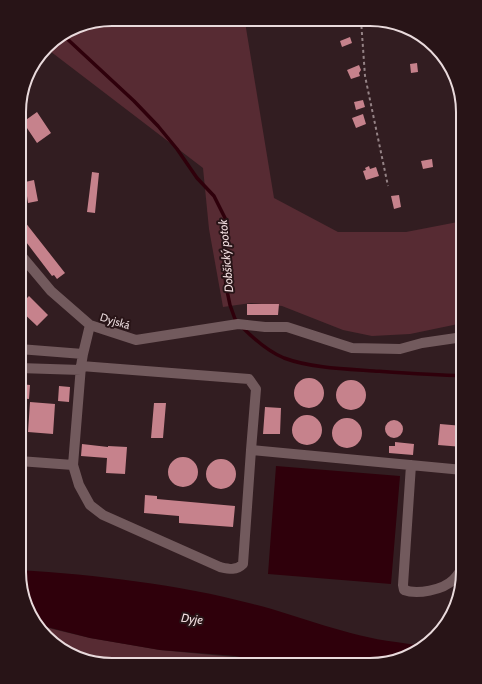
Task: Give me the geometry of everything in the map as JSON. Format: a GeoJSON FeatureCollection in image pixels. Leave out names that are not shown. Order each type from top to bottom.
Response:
{"type":"FeatureCollection","features":[{"type":"Feature","properties":{"kind":"street","name":"Dyjská"},"geometry":{"type":"LineString","coordinates":[[26,261],[51,292],[90,326],[136,340],[238,324],[265,327],[288,327],[352,348],[400,349],[422,343],[456,338]]}},
{"type":"Feature","properties":{"kind":"street"},"geometry":{"type":"LineString","coordinates":[[26,368],[81,368],[249,379],[256,389],[243,564],[240,568],[229,569],[220,567],[103,515],[90,505],[79,485],[73,465],[81,368],[82,354],[90,326]]}},
{"type":"Feature","properties":{"kind":"street"},"geometry":{"type":"LineString","coordinates":[[26,350],[82,354]]}},
{"type":"Feature","properties":{"kind":"street"},"geometry":{"type":"LineString","coordinates":[[251,450],[456,469]]}},
{"type":"Feature","properties":{"kind":"street"},"geometry":{"type":"LineString","coordinates":[[26,462],[73,465]]}},
{"type":"Feature","properties":{"kind":"street"},"geometry":{"type":"LineString","coordinates":[[411,465],[402,585],[404,590],[410,592],[440,589],[453,581],[456,577]]}},
{"type":"Feature","properties":{"kind":"path"},"geometry":{"type":"LineString","coordinates":[[361,26],[365,76],[388,186]]}},
{"type":"Feature","properties":{"kind":"shaded area"},"geometry":{"type":"Polygon","coordinates":[[[106,26],[246,26],[274,198],[338,232],[406,232],[456,222],[456,324],[410,334],[372,336],[343,330],[282,306],[251,303],[223,307],[209,229],[203,168],[51,51],[64,40],[74,35],[106,26]]]}},
{"type":"Feature","properties":{"kind":"shaded area"},"geometry":{"type":"Polygon","coordinates":[[[46,627],[90,638],[160,650],[244,658],[101,657],[84,653],[64,644],[46,627]]]}},
{"type":"Feature","properties":{"kind":"water"},"geometry":{"type":"Polygon","coordinates":[[[276,466],[400,476],[391,584],[268,574],[276,466]]]}},
{"type":"Feature","properties":{"kind":"water","name":"Dyje"},"geometry":{"type":"Polygon","coordinates":[[[26,571],[137,581],[195,591],[253,604],[341,631],[377,639],[417,644],[398,653],[376,658],[244,658],[160,650],[90,638],[45,627],[40,620],[31,600],[26,571]]]}},
{"type":"Feature","properties":{"kind":"building"},"geometry":{"type":"Polygon","coordinates":[[[350,37],[352,43],[342,47],[340,41],[350,37]]]}},
{"type":"Feature","properties":{"kind":"building"},"geometry":{"type":"Polygon","coordinates":[[[417,63],[418,72],[411,73],[410,64],[417,63]]]}},
{"type":"Feature","properties":{"kind":"building"},"geometry":{"type":"Polygon","coordinates":[[[359,65],[361,70],[359,73],[360,76],[351,79],[347,70],[359,65]]]}},
{"type":"Feature","properties":{"kind":"building"},"geometry":{"type":"Polygon","coordinates":[[[363,100],[365,107],[356,110],[354,102],[363,100]]]}},
{"type":"Feature","properties":{"kind":"building"},"geometry":{"type":"Polygon","coordinates":[[[37,112],[51,133],[37,143],[26,126],[26,120],[37,112]]]}},
{"type":"Feature","properties":{"kind":"building"},"geometry":{"type":"Polygon","coordinates":[[[363,114],[366,124],[356,128],[352,118],[363,114]]]}},
{"type":"Feature","properties":{"kind":"building"},"geometry":{"type":"Polygon","coordinates":[[[432,159],[433,167],[423,169],[421,161],[432,159]]]}},
{"type":"Feature","properties":{"kind":"building"},"geometry":{"type":"Polygon","coordinates":[[[369,166],[370,169],[376,167],[379,176],[366,180],[363,171],[369,166]]]}},
{"type":"Feature","properties":{"kind":"building"},"geometry":{"type":"Polygon","coordinates":[[[92,172],[99,173],[95,213],[87,212],[92,172]]]}},
{"type":"Feature","properties":{"kind":"building"},"geometry":{"type":"Polygon","coordinates":[[[34,180],[38,201],[28,203],[26,182],[34,180]]]}},
{"type":"Feature","properties":{"kind":"building"},"geometry":{"type":"Polygon","coordinates":[[[399,195],[401,207],[394,209],[391,196],[399,195]]]}},
{"type":"Feature","properties":{"kind":"building"},"geometry":{"type":"Polygon","coordinates":[[[26,223],[65,273],[57,279],[54,275],[52,276],[26,242],[26,223]]]}},
{"type":"Feature","properties":{"kind":"building"},"geometry":{"type":"Polygon","coordinates":[[[29,296],[48,315],[37,326],[26,316],[26,299],[29,296]]]}},
{"type":"Feature","properties":{"kind":"building"},"geometry":{"type":"Polygon","coordinates":[[[247,304],[279,304],[278,315],[247,315],[247,304]]]}},
{"type":"Feature","properties":{"kind":"building"},"geometry":{"type":"Polygon","coordinates":[[[309,378],[320,382],[324,393],[320,404],[309,408],[298,404],[294,393],[298,382],[309,378]]]}},
{"type":"Feature","properties":{"kind":"building"},"geometry":{"type":"Polygon","coordinates":[[[351,380],[357,381],[365,389],[365,401],[357,409],[351,410],[345,409],[337,401],[336,395],[337,389],[345,381],[351,380]]]}},
{"type":"Feature","properties":{"kind":"building"},"geometry":{"type":"Polygon","coordinates":[[[26,385],[30,385],[29,399],[26,399],[26,385]]]}},
{"type":"Feature","properties":{"kind":"building"},"geometry":{"type":"Polygon","coordinates":[[[59,386],[70,387],[69,402],[58,401],[59,386]]]}},
{"type":"Feature","properties":{"kind":"building"},"geometry":{"type":"Polygon","coordinates":[[[30,402],[55,404],[53,434],[28,432],[30,402]]]}},
{"type":"Feature","properties":{"kind":"building"},"geometry":{"type":"Polygon","coordinates":[[[154,403],[166,403],[163,438],[151,438],[154,403]]]}},
{"type":"Feature","properties":{"kind":"building"},"geometry":{"type":"Polygon","coordinates":[[[265,407],[281,408],[280,434],[263,434],[265,407]]]}},
{"type":"Feature","properties":{"kind":"building"},"geometry":{"type":"Polygon","coordinates":[[[307,415],[318,419],[322,430],[318,441],[307,445],[296,441],[292,430],[296,419],[307,415]]]}},
{"type":"Feature","properties":{"kind":"building"},"geometry":{"type":"Polygon","coordinates":[[[347,418],[358,422],[362,433],[358,444],[347,448],[336,444],[332,433],[336,422],[347,418]]]}},
{"type":"Feature","properties":{"kind":"building"},"geometry":{"type":"Polygon","coordinates":[[[394,420],[400,423],[403,429],[400,435],[394,438],[388,435],[385,429],[388,423],[394,420]]]}},
{"type":"Feature","properties":{"kind":"building"},"geometry":{"type":"Polygon","coordinates":[[[440,424],[456,425],[456,446],[438,445],[440,424]]]}},
{"type":"Feature","properties":{"kind":"building"},"geometry":{"type":"Polygon","coordinates":[[[395,442],[414,444],[413,455],[389,453],[389,446],[395,446],[395,442]]]}},
{"type":"Feature","properties":{"kind":"building"},"geometry":{"type":"Polygon","coordinates":[[[82,444],[108,447],[127,447],[125,474],[106,473],[107,458],[81,456],[82,444]]]}},
{"type":"Feature","properties":{"kind":"building"},"geometry":{"type":"Polygon","coordinates":[[[183,457],[194,461],[198,472],[194,483],[183,487],[172,483],[168,472],[172,461],[183,457]]]}},
{"type":"Feature","properties":{"kind":"building"},"geometry":{"type":"Polygon","coordinates":[[[221,459],[232,463],[236,474],[232,485],[221,489],[210,485],[206,474],[210,463],[221,459]]]}},
{"type":"Feature","properties":{"kind":"building"},"geometry":{"type":"Polygon","coordinates":[[[145,495],[157,496],[157,499],[235,506],[233,527],[179,523],[179,516],[144,513],[145,495]]]}},
{"type":"Feature","properties":{"kind":"waterway","name":"Dobšický potok"},"geometry":{"type":"LineString","coordinates":[[67,39],[134,101],[158,126],[177,149],[197,178],[214,196],[226,220],[224,265],[226,286],[230,305],[235,319],[238,322]]}},
{"type":"Feature","properties":{"kind":"waterway","name":"Dobšický potok"},"geometry":{"type":"LineString","coordinates":[[242,327],[272,352],[284,358],[305,364],[352,370],[456,376]]}}]}
